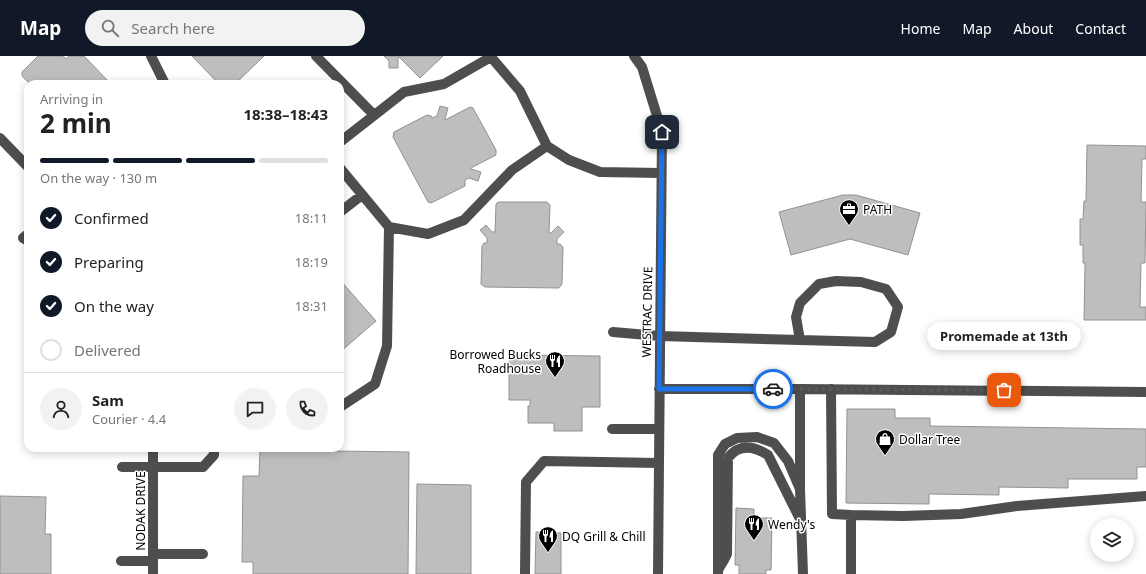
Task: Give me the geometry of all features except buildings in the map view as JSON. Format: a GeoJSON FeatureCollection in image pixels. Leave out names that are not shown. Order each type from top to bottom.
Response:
{"type":"FeatureCollection","features":[{"type":"Feature","properties":{"kind":"street"},"geometry":{"type":"LineString","coordinates":[[151,56],[163,80]]}},
{"type":"Feature","properties":{"kind":"street"},"geometry":{"type":"LineString","coordinates":[[316,56],[340,80]]}},
{"type":"Feature","properties":{"kind":"street"},"geometry":{"type":"LineString","coordinates":[[344,139],[404,92],[444,84],[491,56],[520,91],[547,146],[569,160],[600,172],[661,174]]}},
{"type":"Feature","properties":{"kind":"street","name":"WESTRAC DRIVE"},"geometry":{"type":"LineString","coordinates":[[634,56],[642,67],[662,132],[658,574]]}},
{"type":"Feature","properties":{"kind":"street"},"geometry":{"type":"LineString","coordinates":[[344,84],[374,115]]}},
{"type":"Feature","properties":{"kind":"street"},"geometry":{"type":"LineString","coordinates":[[0,138],[24,163]]}},
{"type":"Feature","properties":{"kind":"street"},"geometry":{"type":"LineString","coordinates":[[344,173],[389,227],[428,234],[464,220],[512,170],[547,146]]}},
{"type":"Feature","properties":{"kind":"street"},"geometry":{"type":"LineString","coordinates":[[344,209],[362,195]]}},
{"type":"Feature","properties":{"kind":"street"},"geometry":{"type":"LineString","coordinates":[[344,404],[374,384],[387,346],[389,227]]}},
{"type":"Feature","properties":{"kind":"street"},"geometry":{"type":"LineString","coordinates":[[613,332],[659,336],[800,340],[875,342],[891,332],[898,306],[886,290],[861,282],[836,281],[819,284],[800,303],[796,317],[800,340]]}},
{"type":"Feature","properties":{"kind":"street"},"geometry":{"type":"LineString","coordinates":[[659,389],[1146,392]]}},
{"type":"Feature","properties":{"kind":"street"},"geometry":{"type":"LineString","coordinates":[[800,389],[800,489],[803,574]]}},
{"type":"Feature","properties":{"kind":"street"},"geometry":{"type":"LineString","coordinates":[[831,389],[832,514],[902,516],[961,514],[1017,506],[1146,496]]}},
{"type":"Feature","properties":{"kind":"street"},"geometry":{"type":"LineString","coordinates":[[612,429],[659,429]]}},
{"type":"Feature","properties":{"kind":"street"},"geometry":{"type":"LineString","coordinates":[[718,572],[718,455],[725,444],[737,438],[757,437],[774,443],[788,460],[800,489]]}},
{"type":"Feature","properties":{"kind":"street"},"geometry":{"type":"LineString","coordinates":[[718,572],[727,554],[728,458],[732,452],[740,448],[751,448],[760,450],[768,455],[801,521]]}},
{"type":"Feature","properties":{"kind":"street","name":"NODAK DRIVE"},"geometry":{"type":"LineString","coordinates":[[153,452],[153,574]]}},
{"type":"Feature","properties":{"kind":"street"},"geometry":{"type":"LineString","coordinates":[[122,466],[203,468],[214,455],[214,452]]}},
{"type":"Feature","properties":{"kind":"street"},"geometry":{"type":"LineString","coordinates":[[525,574],[526,482],[544,461],[659,463]]}},
{"type":"Feature","properties":{"kind":"street"},"geometry":{"type":"LineString","coordinates":[[851,515],[851,574]]}},
{"type":"Feature","properties":{"kind":"street"},"geometry":{"type":"LineString","coordinates":[[121,561],[203,554]]}},
{"type":"Feature","properties":{"kind":"way so far"},"geometry":{"type":"LineString","coordinates":[[773,389],[1004,390]]}},
{"type":"Feature","properties":{"kind":"place","name":"PATH"},"geometry":{"type":"Point","coordinates":[849,226]}},
{"type":"Feature","properties":{"kind":"place","name":"Borrowed Bucks Roadhouse"},"geometry":{"type":"Point","coordinates":[555,378]}},
{"type":"Feature","properties":{"kind":"place","name":"Promemade at 13th"},"geometry":{"type":"Point","coordinates":[1004,390]}},
{"type":"Feature","properties":{"kind":"place","name":"Dollar Tree"},"geometry":{"type":"Point","coordinates":[885,456]}},
{"type":"Feature","properties":{"kind":"place","name":"Wendy's"},"geometry":{"type":"Point","coordinates":[754,541]}},
{"type":"Feature","properties":{"kind":"place","name":"DQ Grill & Chill"},"geometry":{"type":"Point","coordinates":[548,553]}},
{"type":"Feature","properties":{"kind":"route"},"geometry":{"type":"LineString","coordinates":[[662,132],[659,389],[773,389]]}}]}
